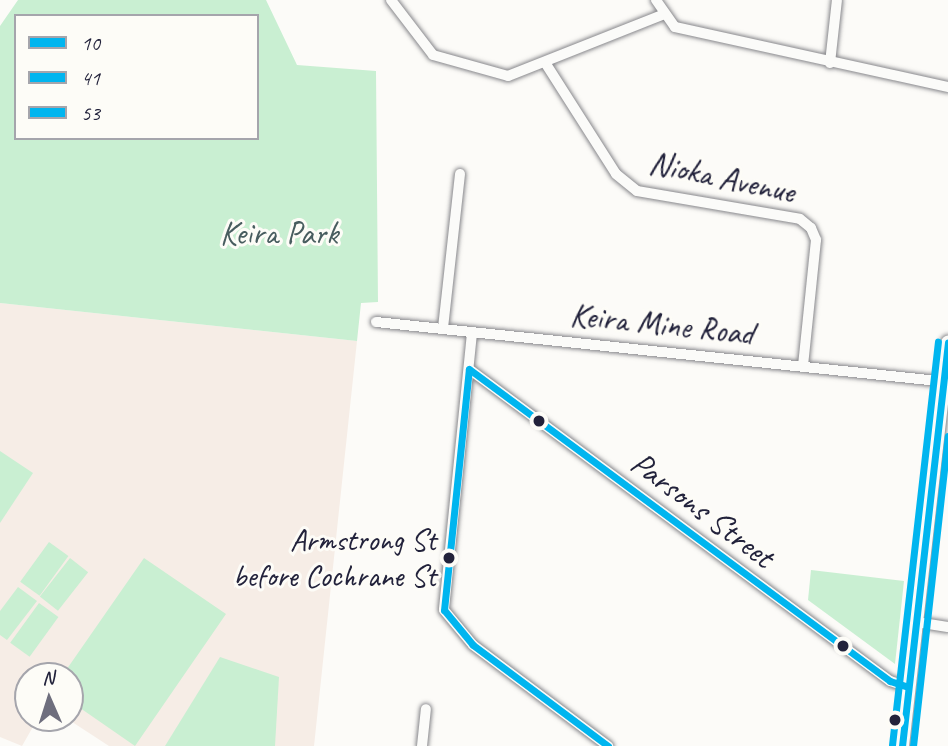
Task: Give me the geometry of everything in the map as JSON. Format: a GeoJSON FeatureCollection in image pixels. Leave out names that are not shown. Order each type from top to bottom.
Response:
{"type":"FeatureCollection","features":[{"type":"Feature","properties":{"kind":"main road"},"geometry":{"type":"LineString","coordinates":[[902,746],[946,382],[948,343]]}},
{"type":"Feature","properties":{"kind":"street"},"geometry":{"type":"LineString","coordinates":[[391,0],[433,55],[508,76],[546,64],[662,15]]}},
{"type":"Feature","properties":{"kind":"street"},"geometry":{"type":"LineString","coordinates":[[656,0],[662,15],[675,27],[948,87]]}},
{"type":"Feature","properties":{"kind":"street"},"geometry":{"type":"LineString","coordinates":[[830,63],[837,0]]}},
{"type":"Feature","properties":{"kind":"street","name":"Nioka Avenue"},"geometry":{"type":"LineString","coordinates":[[546,64],[617,174],[637,191],[800,219],[811,228],[816,240],[803,365]]}},
{"type":"Feature","properties":{"kind":"street"},"geometry":{"type":"LineString","coordinates":[[443,328],[460,174]]}},
{"type":"Feature","properties":{"kind":"street","name":"Keira Mine Road"},"geometry":{"type":"LineString","coordinates":[[376,321],[946,382]]}},
{"type":"Feature","properties":{"kind":"street"},"geometry":{"type":"LineString","coordinates":[[471,332],[441,592],[449,619],[463,637],[608,746]]}},
{"type":"Feature","properties":{"kind":"street","name":"Parsons Street"},"geometry":{"type":"LineString","coordinates":[[468,369],[890,681],[908,687]]}},
{"type":"Feature","properties":{"kind":"street"},"geometry":{"type":"LineString","coordinates":[[916,622],[948,627]]}},
{"type":"Feature","properties":{"kind":"street"},"geometry":{"type":"LineString","coordinates":[[422,746],[426,709]]}},
{"type":"Feature","properties":{"kind":"shaded area"},"geometry":{"type":"Polygon","coordinates":[[[0,303],[357,341],[314,746],[109,746],[84,730],[84,662],[14,662],[14,732],[30,732],[22,746],[0,737],[0,303]]]}},
{"type":"Feature","properties":{"kind":"green space","name":"Keira Park"},"geometry":{"type":"Polygon","coordinates":[[[18,0],[266,0],[297,65],[376,71],[378,302],[361,303],[357,341],[0,303],[0,26],[18,0]]]}},
{"type":"Feature","properties":{"kind":"green space"},"geometry":{"type":"Polygon","coordinates":[[[0,451],[33,473],[0,523],[0,451]]]}},
{"type":"Feature","properties":{"kind":"green space"},"geometry":{"type":"Polygon","coordinates":[[[49,542],[68,556],[40,596],[20,582],[49,542]]]}},
{"type":"Feature","properties":{"kind":"green space"},"geometry":{"type":"Polygon","coordinates":[[[70,558],[88,572],[58,611],[40,597],[70,558]]]}},
{"type":"Feature","properties":{"kind":"green space"},"geometry":{"type":"Polygon","coordinates":[[[144,558],[226,614],[135,746],[84,711],[84,662],[72,662],[144,558]]]}},
{"type":"Feature","properties":{"kind":"green space"},"geometry":{"type":"Polygon","coordinates":[[[811,570],[904,581],[895,664],[808,600],[811,570]]]}},
{"type":"Feature","properties":{"kind":"green space"},"geometry":{"type":"Polygon","coordinates":[[[18,587],[37,601],[7,640],[0,635],[0,611],[18,587]]]}},
{"type":"Feature","properties":{"kind":"green space"},"geometry":{"type":"Polygon","coordinates":[[[39,603],[58,617],[30,657],[10,643],[39,603]]]}},
{"type":"Feature","properties":{"kind":"green space"},"geometry":{"type":"Polygon","coordinates":[[[220,657],[279,677],[275,746],[165,746],[220,657]]]}},
{"type":"Feature","properties":{"kind":"transit line","name":"53"},"geometry":{"type":"LineString","coordinates":[[892,745],[938,342]]}},
{"type":"Feature","properties":{"kind":"transit line","name":"10"},"geometry":{"type":"LineString","coordinates":[[902,746],[948,343]]}},
{"type":"Feature","properties":{"kind":"transit line","name":"10"},"geometry":{"type":"LineString","coordinates":[[608,746],[473,645],[444,610],[469,369],[890,681],[908,687]]}},
{"type":"Feature","properties":{"kind":"transit line","name":"41"},"geometry":{"type":"LineString","coordinates":[[913,746],[948,436]]}},
{"type":"Feature","properties":{"kind":"place","name":"Armstrong St before Cochrane St"},"geometry":{"type":"Point","coordinates":[449,558]}}]}
